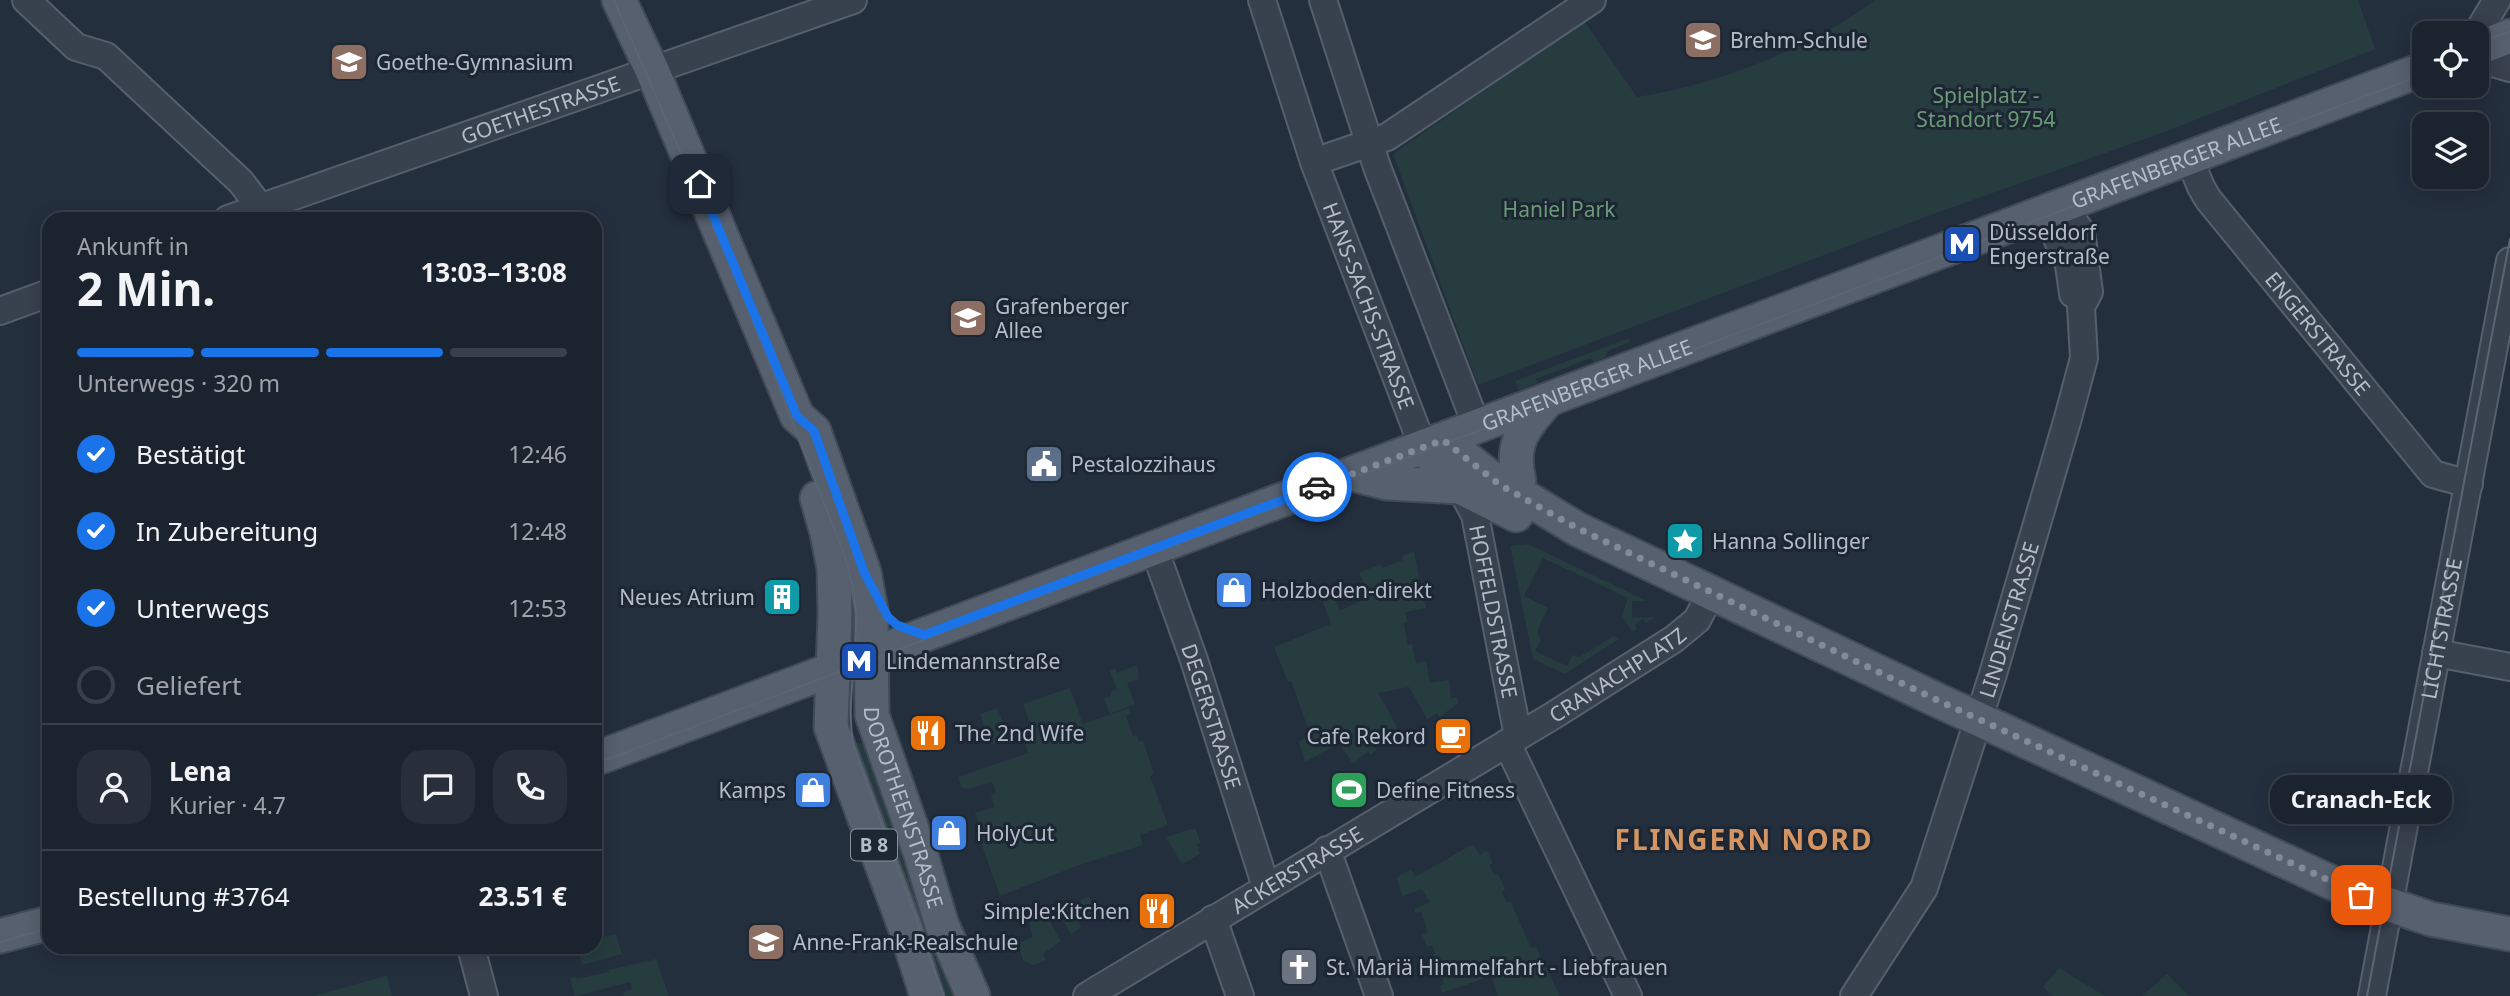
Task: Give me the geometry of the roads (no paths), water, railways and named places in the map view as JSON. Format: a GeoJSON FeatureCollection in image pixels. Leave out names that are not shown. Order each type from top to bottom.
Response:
{"type":"FeatureCollection","features":[{"type":"Feature","properties":{"kind":"main road","name":"B 8"},"geometry":{"type":"LineString","coordinates":[[619,0],[652,70],[797,416],[814,431],[864,572],[871,610],[871,655],[852,645],[835,614]]}},
{"type":"Feature","properties":{"kind":"main road"},"geometry":{"type":"LineString","coordinates":[[2489,44],[2510,36]]}},
{"type":"Feature","properties":{"kind":"main road","name":"GRAFENBERGER ALLEE"},"geometry":{"type":"LineString","coordinates":[[602,753],[776,692],[2412,74]]}},
{"type":"Feature","properties":{"kind":"main road"},"geometry":{"type":"LineString","coordinates":[[1526,491],[1516,471],[1517,441],[1522,430],[1546,401]]}},
{"type":"Feature","properties":{"kind":"main road","name":"B 8"},"geometry":{"type":"LineString","coordinates":[[797,416],[795,438],[819,503],[831,551],[835,614],[833,670],[853,687],[872,715]]}},
{"type":"Feature","properties":{"kind":"main road"},"geometry":{"type":"LineString","coordinates":[[1477,427],[1486,450],[1526,491],[1577,528],[2350,891],[2431,919],[2510,934]]}},
{"type":"Feature","properties":{"kind":"main road"},"geometry":{"type":"LineString","coordinates":[[1433,444],[1500,485],[1526,491]]}},
{"type":"Feature","properties":{"kind":"main road"},"geometry":{"type":"LineString","coordinates":[[1433,444],[1460,487]]}},
{"type":"Feature","properties":{"kind":"main road"},"geometry":{"type":"LineString","coordinates":[[1352,474],[1387,483],[1460,487],[1530,522],[1577,528]]}},
{"type":"Feature","properties":{"kind":"main road"},"geometry":{"type":"LineString","coordinates":[[864,572],[888,617],[897,625],[923,636],[886,687],[872,715]]}},
{"type":"Feature","properties":{"kind":"main road"},"geometry":{"type":"LineString","coordinates":[[831,727],[808,705],[776,692],[806,661],[835,614]]}},
{"type":"Feature","properties":{"kind":"main road","name":"DOROTHEENSTRASSE"},"geometry":{"type":"LineString","coordinates":[[871,655],[872,715],[920,852],[942,925],[974,996]]}},
{"type":"Feature","properties":{"kind":"main road","name":"DOROTHEENSTRASSE"},"geometry":{"type":"LineString","coordinates":[[833,670],[831,727],[905,927],[927,996]]}},
{"type":"Feature","properties":{"kind":"main road"},"geometry":{"type":"LineString","coordinates":[[2,929],[42,924]]}},
{"type":"Feature","properties":{"kind":"street"},"geometry":{"type":"LineString","coordinates":[[26,0],[76,47],[106,56],[241,182],[264,212]]}},
{"type":"Feature","properties":{"kind":"street","name":"GOETHESTRASSE"},"geometry":{"type":"LineString","coordinates":[[268,212],[652,70],[853,0]]}},
{"type":"Feature","properties":{"kind":"street","name":"HANS-SACHS-STRASSE"},"geometry":{"type":"LineString","coordinates":[[1262,0],[1314,162],[1433,444]]}},
{"type":"Feature","properties":{"kind":"street"},"geometry":{"type":"LineString","coordinates":[[1323,0],[1369,145],[1477,427]]}},
{"type":"Feature","properties":{"kind":"street"},"geometry":{"type":"LineString","coordinates":[[1314,162],[1387,137],[1592,0]]}},
{"type":"Feature","properties":{"kind":"street"},"geometry":{"type":"LineString","coordinates":[[2484,21],[2497,0]]}},
{"type":"Feature","properties":{"kind":"street"},"geometry":{"type":"LineString","coordinates":[[2489,62],[2510,68]]}},
{"type":"Feature","properties":{"kind":"street","name":"ENGERSTRASSE"},"geometry":{"type":"LineString","coordinates":[[2189,158],[2208,199],[2433,474],[2469,484]]}},
{"type":"Feature","properties":{"kind":"street","name":"LINDENSTRASSE"},"geometry":{"type":"LineString","coordinates":[[1855,995],[1924,888],[1979,719],[2084,358],[2081,307],[2089,292],[2081,232],[2062,207]]}},
{"type":"Feature","properties":{"kind":"street","name":"LICHTSTRASSE"},"geometry":{"type":"LineString","coordinates":[[2372,996],[2510,261]]}},
{"type":"Feature","properties":{"kind":"street"},"geometry":{"type":"LineString","coordinates":[[0,311],[42,296]]}},
{"type":"Feature","properties":{"kind":"street","name":"HOFFELDSTRASSE"},"geometry":{"type":"LineString","coordinates":[[1460,487],[1475,515],[1513,739],[1628,996]]}},
{"type":"Feature","properties":{"kind":"street","name":"DEGERSTRASSE"},"geometry":{"type":"LineString","coordinates":[[1154,548],[1194,660],[1266,887]]}},
{"type":"Feature","properties":{"kind":"street","name":"CRANACHPLATZ"},"geometry":{"type":"LineString","coordinates":[[1513,739],[1674,639],[1697,620],[1711,593]]}},
{"type":"Feature","properties":{"kind":"street"},"geometry":{"type":"LineString","coordinates":[[2437,653],[2510,667]]}},
{"type":"Feature","properties":{"kind":"street","name":"ACKERSTRASSE"},"geometry":{"type":"LineString","coordinates":[[1087,996],[1513,739]]}},
{"type":"Feature","properties":{"kind":"street"},"geometry":{"type":"LineString","coordinates":[[1327,850],[1379,996]]}},
{"type":"Feature","properties":{"kind":"street"},"geometry":{"type":"LineString","coordinates":[[1213,919],[1240,996]]}},
{"type":"Feature","properties":{"kind":"street"},"geometry":{"type":"LineString","coordinates":[[473,954],[484,996]]}},
{"type":"Feature","properties":{"kind":"tram line"},"geometry":{"type":"LineString","coordinates":[[614,0],[739,286],[844,554],[856,612],[851,698],[854,748],[944,996]]}},
{"type":"Feature","properties":{"kind":"tram line"},"geometry":{"type":"LineString","coordinates":[[2489,39],[2510,31]]}},
{"type":"Feature","properties":{"kind":"tram line"},"geometry":{"type":"LineString","coordinates":[[602,761],[2412,79]]}},
{"type":"Feature","properties":{"kind":"tram line"},"geometry":{"type":"LineString","coordinates":[[2367,996],[2510,239]]}},
{"type":"Feature","properties":{"kind":"tram line"},"geometry":{"type":"LineString","coordinates":[[0,942],[42,930]]}},
{"type":"Feature","properties":{"kind":"place","name":"Brehm-Schule"},"geometry":{"type":"Point","coordinates":[1703,40]}},
{"type":"Feature","properties":{"kind":"place","name":"Goethe-Gymnasium"},"geometry":{"type":"Point","coordinates":[349,62]}},
{"type":"Feature","properties":{"kind":"place","name":"Düsseldorf Engerstraße"},"geometry":{"type":"Point","coordinates":[1962,244]}},
{"type":"Feature","properties":{"kind":"place","name":"Grafenberger Allee"},"geometry":{"type":"Point","coordinates":[968,318]}},
{"type":"Feature","properties":{"kind":"place","name":"Pestalozzihaus"},"geometry":{"type":"Point","coordinates":[1044,464]}},
{"type":"Feature","properties":{"kind":"place","name":"Hanna Sollinger"},"geometry":{"type":"Point","coordinates":[1685,541]}},
{"type":"Feature","properties":{"kind":"place","name":"Holzboden-direkt"},"geometry":{"type":"Point","coordinates":[1234,590]}},
{"type":"Feature","properties":{"kind":"place","name":"Neues Atrium"},"geometry":{"type":"Point","coordinates":[782,597]}},
{"type":"Feature","properties":{"kind":"place","name":"Lindemannstraße"},"geometry":{"type":"Point","coordinates":[859,661]}},
{"type":"Feature","properties":{"kind":"place","name":"The 2nd Wife"},"geometry":{"type":"Point","coordinates":[928,733]}},
{"type":"Feature","properties":{"kind":"place","name":"Cafe Rekord"},"geometry":{"type":"Point","coordinates":[1453,736]}},
{"type":"Feature","properties":{"kind":"place","name":"Kamps"},"geometry":{"type":"Point","coordinates":[813,790]}},
{"type":"Feature","properties":{"kind":"place","name":"Define Fitness"},"geometry":{"type":"Point","coordinates":[1349,790]}},
{"type":"Feature","properties":{"kind":"place","name":"HolyCut"},"geometry":{"type":"Point","coordinates":[949,833]}},
{"type":"Feature","properties":{"kind":"place","name":"Cranach-Eck"},"geometry":{"type":"Point","coordinates":[2361,895]}},
{"type":"Feature","properties":{"kind":"place","name":"Simple:Kitchen"},"geometry":{"type":"Point","coordinates":[1157,911]}},
{"type":"Feature","properties":{"kind":"place","name":"Anne-Frank-Realschule"},"geometry":{"type":"Point","coordinates":[766,942]}},
{"type":"Feature","properties":{"kind":"place","name":"St. Mariä Himmelfahrt - Liebfrauen"},"geometry":{"type":"Point","coordinates":[1299,967]}},
{"type":"Feature","properties":{"kind":"district","name":"FLINGERN NORD"},"geometry":{"type":"Point","coordinates":[1744,839]}},
{"type":"Feature","properties":{"kind":"park label","name":"Spielplatz - Standort 9754"},"geometry":{"type":"Point","coordinates":[1986,107]}},
{"type":"Feature","properties":{"kind":"park label","name":"Haniel Park"},"geometry":{"type":"Point","coordinates":[1559,209]}}]}
